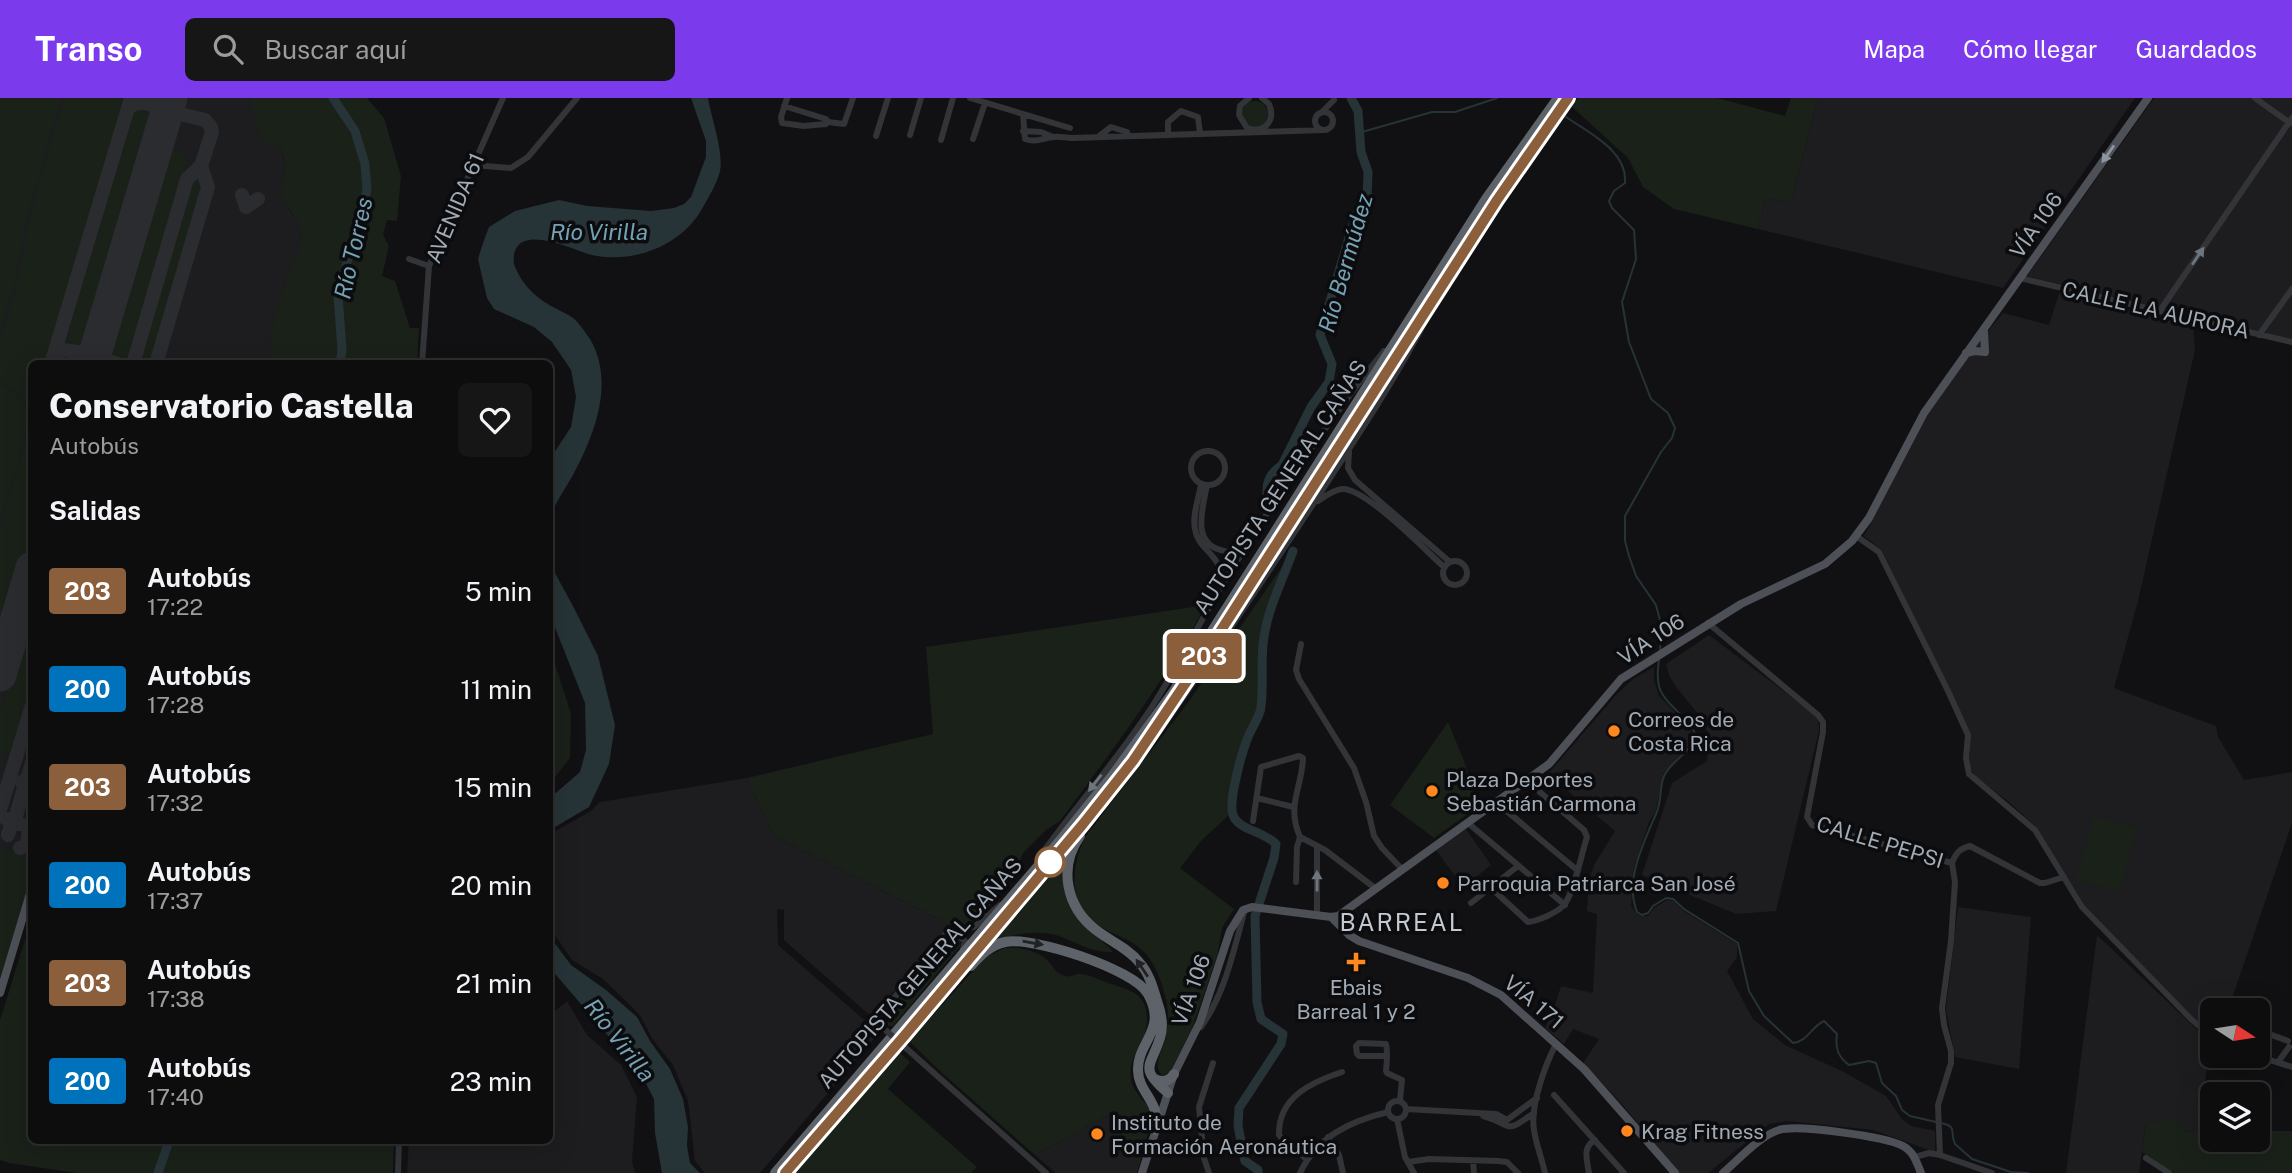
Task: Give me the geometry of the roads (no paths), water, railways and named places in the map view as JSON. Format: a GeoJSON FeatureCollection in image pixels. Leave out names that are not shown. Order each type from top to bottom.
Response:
{"type":"FeatureCollection","features":[{"type":"Feature","properties":{"kind":"highway","name":"AUTOPISTA GENERAL CAÑAS"},"geometry":{"type":"LineString","coordinates":[[785,1173],[905,1035],[1133,761],[1565,99]]}},
{"type":"Feature","properties":{"kind":"highway","name":"AUTOPISTA GENERAL CAÑAS"},"geometry":{"type":"LineString","coordinates":[[775,1173],[1063,837],[1112,776],[1174,691],[1486,199],[1565,99]]}},
{"type":"Feature","properties":{"kind":"highway"},"geometry":{"type":"LineString","coordinates":[[1167,1094],[1153,1078],[1150,1064],[1161,1037],[1162,1020],[1150,979],[1134,956],[1085,920],[1072,900],[1067,877],[1069,859],[1076,843],[1128,777],[1152,742],[1182,689]]}},
{"type":"Feature","properties":{"kind":"highway"},"geometry":{"type":"LineString","coordinates":[[905,1035],[990,948],[1004,942],[1039,943],[1121,973],[1137,982],[1147,992],[1153,1011],[1154,1023],[1139,1058],[1138,1071],[1140,1081],[1156,1112],[1156,1130]]}},
{"type":"Feature","properties":{"kind":"highway"},"geometry":{"type":"LineString","coordinates":[[1153,1078],[1167,1081],[1174,1074]]}},
{"type":"Feature","properties":{"kind":"highway"},"geometry":{"type":"LineString","coordinates":[[1147,1092],[1167,1094]]}},
{"type":"Feature","properties":{"kind":"main road","name":"VÍA 106"},"geometry":{"type":"LineString","coordinates":[[1142,1173],[1174,1074],[1193,1037],[1230,931],[1245,908],[1338,916],[1401,868],[1549,764],[1621,679],[1741,604],[1825,564],[1856,536],[1869,518],[1924,413],[2148,98]]}},
{"type":"Feature","properties":{"kind":"main road"},"geometry":{"type":"LineString","coordinates":[[1966,354],[1985,352],[1984,329]]}},
{"type":"Feature","properties":{"kind":"main road"},"geometry":{"type":"LineString","coordinates":[[0,993],[28,900]]}},
{"type":"Feature","properties":{"kind":"main road","name":"VÍA 171"},"geometry":{"type":"LineString","coordinates":[[1331,917],[1359,941],[1490,988],[1520,1009],[1584,1069],[1671,1172]]}},
{"type":"Feature","properties":{"kind":"main road"},"geometry":{"type":"LineString","coordinates":[[1723,1173],[1776,1130],[1788,1128],[1838,1132],[1888,1141],[1904,1147],[1915,1157],[1921,1173]]}},
{"type":"Feature","properties":{"kind":"street","name":"AVENIDA 61"},"geometry":{"type":"LineString","coordinates":[[422,360],[429,266],[503,98]]}},
{"type":"Feature","properties":{"kind":"street"},"geometry":{"type":"LineString","coordinates":[[472,165],[511,168],[528,157],[577,98]]}},
{"type":"Feature","properties":{"kind":"street"},"geometry":{"type":"LineString","coordinates":[[787,98],[781,117],[782,123],[804,126],[828,122],[844,124],[853,98]]}},
{"type":"Feature","properties":{"kind":"street"},"geometry":{"type":"LineString","coordinates":[[876,136],[888,98]]}},
{"type":"Feature","properties":{"kind":"street"},"geometry":{"type":"LineString","coordinates":[[910,135],[921,98]]}},
{"type":"Feature","properties":{"kind":"street"},"geometry":{"type":"LineString","coordinates":[[940,140],[953,98]]}},
{"type":"Feature","properties":{"kind":"street"},"geometry":{"type":"LineString","coordinates":[[970,98],[1070,128]]}},
{"type":"Feature","properties":{"kind":"street"},"geometry":{"type":"LineString","coordinates":[[1245,99],[1239,110],[1243,124],[1252,130],[1267,125],[1272,118],[1269,104],[1263,98]]}},
{"type":"Feature","properties":{"kind":"street"},"geometry":{"type":"LineString","coordinates":[[1269,104],[1276,98]]}},
{"type":"Feature","properties":{"kind":"street"},"geometry":{"type":"LineString","coordinates":[[2159,312],[2291,121],[2255,98]]}},
{"type":"Feature","properties":{"kind":"street"},"geometry":{"type":"LineString","coordinates":[[1323,130],[1316,124],[1316,118],[1334,100]]}},
{"type":"Feature","properties":{"kind":"street"},"geometry":{"type":"LineString","coordinates":[[973,139],[985,103]]}},
{"type":"Feature","properties":{"kind":"street"},"geometry":{"type":"LineString","coordinates":[[784,106],[828,122]]}},
{"type":"Feature","properties":{"kind":"street"},"geometry":{"type":"LineString","coordinates":[[1168,135],[1168,122],[1181,111],[1198,117],[1200,134]]}},
{"type":"Feature","properties":{"kind":"street"},"geometry":{"type":"LineString","coordinates":[[1024,114],[1025,139],[1039,141],[1053,137],[1098,138],[1323,130],[1330,127],[1332,119],[1329,114],[1321,113]]}},
{"type":"Feature","properties":{"kind":"street"},"geometry":{"type":"LineString","coordinates":[[1232,133],[1243,124]]}},
{"type":"Feature","properties":{"kind":"street"},"geometry":{"type":"LineString","coordinates":[[1267,125],[1279,131]]}},
{"type":"Feature","properties":{"kind":"street"},"geometry":{"type":"LineString","coordinates":[[1152,742],[1241,614],[1399,372],[1426,320],[1527,157]]}},
{"type":"Feature","properties":{"kind":"street"},"geometry":{"type":"LineString","coordinates":[[409,259],[429,266]]}},
{"type":"Feature","properties":{"kind":"street","name":"CALLE LA AURORA"},"geometry":{"type":"LineString","coordinates":[[2020,278],[2292,342]]}},
{"type":"Feature","properties":{"kind":"street"},"geometry":{"type":"LineString","coordinates":[[2259,335],[2292,289]]}},
{"type":"Feature","properties":{"kind":"street"},"geometry":{"type":"LineString","coordinates":[[1046,1173],[881,1026],[879,1020],[946,934],[951,930],[970,929],[979,924],[1020,885],[1065,821],[1136,731],[1174,672],[1223,583],[1250,541],[1311,450],[1408,322]]}},
{"type":"Feature","properties":{"kind":"street"},"geometry":{"type":"LineString","coordinates":[[1311,507],[1335,491],[1348,490],[1361,494],[1447,565],[1355,480],[1348,468],[1350,448]]}},
{"type":"Feature","properties":{"kind":"street"},"geometry":{"type":"LineString","coordinates":[[1210,450],[1223,459],[1226,470],[1222,480],[1212,485],[1204,485],[1197,481],[1191,472],[1192,461],[1200,453],[1210,450]]}},
{"type":"Feature","properties":{"kind":"street"},"geometry":{"type":"LineString","coordinates":[[1204,485],[1200,522],[1204,537],[1216,549],[1227,552],[1241,549],[1250,541]]}},
{"type":"Feature","properties":{"kind":"street"},"geometry":{"type":"LineString","coordinates":[[1204,485],[1194,528],[1199,541],[1220,566],[1223,583]]}},
{"type":"Feature","properties":{"kind":"street"},"geometry":{"type":"LineString","coordinates":[[1856,536],[1880,552],[1948,691],[1968,735],[1966,758],[1969,775],[2035,830],[2082,907],[2200,1028]]}},
{"type":"Feature","properties":{"kind":"street","name":"CALLE PEPSI"},"geometry":{"type":"LineString","coordinates":[[1708,623],[1823,722],[1807,817],[1812,825],[1952,863],[1955,882],[1951,941],[1942,1008],[1951,1063],[1938,1105],[1940,1155]]}},
{"type":"Feature","properties":{"kind":"street"},"geometry":{"type":"LineString","coordinates":[[1301,644],[1296,670],[1299,679],[1354,768],[1374,836],[1401,868]]}},
{"type":"Feature","properties":{"kind":"street"},"geometry":{"type":"LineString","coordinates":[[1253,821],[1261,767],[1299,756],[1303,758],[1293,807],[1293,819],[1300,837],[1296,882]]}},
{"type":"Feature","properties":{"kind":"street"},"geometry":{"type":"LineString","coordinates":[[1490,887],[1528,922],[1565,905],[1587,837],[1584,830],[1527,781]]}},
{"type":"Feature","properties":{"kind":"street"},"geometry":{"type":"LineString","coordinates":[[1257,797],[1293,807]]}},
{"type":"Feature","properties":{"kind":"street"},"geometry":{"type":"LineString","coordinates":[[1497,803],[1577,870]]}},
{"type":"Feature","properties":{"kind":"street"},"geometry":{"type":"LineString","coordinates":[[1468,823],[1565,905]]}},
{"type":"Feature","properties":{"kind":"street"},"geometry":{"type":"LineString","coordinates":[[1300,837],[1325,850],[1375,888]]}},
{"type":"Feature","properties":{"kind":"street"},"geometry":{"type":"LineString","coordinates":[[1317,846],[1317,915]]}},
{"type":"Feature","properties":{"kind":"street"},"geometry":{"type":"LineString","coordinates":[[1952,863],[1957,852],[1970,846],[2040,883],[2064,877]]}},
{"type":"Feature","properties":{"kind":"street"},"geometry":{"type":"LineString","coordinates":[[1471,903],[1518,866]]}},
{"type":"Feature","properties":{"kind":"street"},"geometry":{"type":"LineString","coordinates":[[951,930],[965,943],[952,965]]}},
{"type":"Feature","properties":{"kind":"street"},"geometry":{"type":"LineString","coordinates":[[2270,1035],[2290,1043],[2278,1062]]}},
{"type":"Feature","properties":{"kind":"street"},"geometry":{"type":"LineString","coordinates":[[1387,1056],[1359,1056],[1357,1044],[1387,1046],[1387,1056],[1387,1073],[1402,1080],[1400,1100],[1406,1109],[1403,1117],[1397,1119],[1391,1117],[1388,1112],[1391,1102],[1400,1100]]}},
{"type":"Feature","properties":{"kind":"street"},"geometry":{"type":"LineString","coordinates":[[1545,1173],[1534,1129],[1534,1113],[1544,1072],[1556,1044]]}},
{"type":"Feature","properties":{"kind":"street"},"geometry":{"type":"LineString","coordinates":[[2270,1060],[2292,1067]]}},
{"type":"Feature","properties":{"kind":"street"},"geometry":{"type":"LineString","coordinates":[[1209,1173],[1204,1158],[1199,1107],[1213,1063]]}},
{"type":"Feature","properties":{"kind":"street"},"geometry":{"type":"LineString","coordinates":[[1307,1159],[1287,1145],[1279,1135],[1282,1115],[1304,1087],[1342,1072]]}},
{"type":"Feature","properties":{"kind":"street"},"geometry":{"type":"LineString","coordinates":[[1554,1095],[1624,1173]]}},
{"type":"Feature","properties":{"kind":"street"},"geometry":{"type":"LineString","coordinates":[[1406,1109],[1496,1114],[1507,1120],[1537,1098]]}},
{"type":"Feature","properties":{"kind":"street"},"geometry":{"type":"LineString","coordinates":[[1300,1173],[1307,1159],[1328,1137],[1364,1117],[1388,1112]]}},
{"type":"Feature","properties":{"kind":"street"},"geometry":{"type":"LineString","coordinates":[[1475,1114],[1512,1127],[1534,1113]]}},
{"type":"Feature","properties":{"kind":"street"},"geometry":{"type":"LineString","coordinates":[[1397,1119],[1408,1162],[1414,1173]]}},
{"type":"Feature","properties":{"kind":"street"},"geometry":{"type":"LineString","coordinates":[[1328,1137],[1339,1155],[1343,1173]]}},
{"type":"Feature","properties":{"kind":"street"},"geometry":{"type":"LineString","coordinates":[[1588,1173],[1586,1148],[1595,1140]]}},
{"type":"Feature","properties":{"kind":"street"},"geometry":{"type":"LineString","coordinates":[[398,1173],[399,1144]]}},
{"type":"Feature","properties":{"kind":"street"},"geometry":{"type":"LineString","coordinates":[[1915,1157],[1929,1153],[1940,1155],[1987,1172]]}},
{"type":"Feature","properties":{"kind":"street"},"geometry":{"type":"LineString","coordinates":[[2146,1158],[2169,1173]]}},
{"type":"Feature","properties":{"kind":"street"},"geometry":{"type":"LineString","coordinates":[[1408,1162],[1429,1159],[1507,1162],[1518,1173]]}},
{"type":"Feature","properties":{"kind":"street"},"geometry":{"type":"LineString","coordinates":[[1473,1161],[1474,1173]]}},
{"type":"Feature","properties":{"kind":"water","name":"Río Virilla"},"geometry":{"type":"Polygon","coordinates":[[[691,98],[708,98],[719,145],[720,171],[710,196],[693,222],[669,242],[624,257],[592,255],[542,240],[523,242],[517,247],[515,267],[526,286],[580,325],[590,339],[601,373],[595,425],[581,459],[553,510],[553,454],[571,427],[576,397],[571,370],[552,342],[534,327],[494,309],[487,298],[478,259],[489,227],[515,211],[559,200],[587,206],[651,211],[674,208],[691,197],[706,157],[706,141],[691,98]]]}},
{"type":"Feature","properties":{"kind":"water"},"geometry":{"type":"Polygon","coordinates":[[[553,569],[598,656],[615,725],[609,764],[589,807],[553,828],[553,795],[580,772],[586,750],[585,703],[553,623],[553,569]]]}},
{"type":"Feature","properties":{"kind":"water","name":"Río Virilla"},"geometry":{"type":"Polygon","coordinates":[[[553,941],[571,965],[637,1017],[670,1069],[683,1099],[690,1163],[700,1173],[662,1173],[655,1133],[654,1099],[641,1074],[553,971],[553,941]]]}},
{"type":"Feature","properties":{"kind":"waterway","name":"Río Torres"},"geometry":{"type":"LineString","coordinates":[[333,98],[355,131],[365,164],[367,190],[338,295],[341,360]]}},
{"type":"Feature","properties":{"kind":"waterway","name":"Río Bermúdez"},"geometry":{"type":"LineString","coordinates":[[1267,496],[1270,478],[1282,465],[1311,407],[1329,382],[1332,364],[1320,335],[1356,214],[1367,198],[1368,172],[1361,152],[1358,111],[1351,98]]}},
{"type":"Feature","properties":{"kind":"waterway"},"geometry":{"type":"LineString","coordinates":[[1362,132],[1432,112],[1455,112],[1497,98]]}},
{"type":"Feature","properties":{"kind":"waterway"},"geometry":{"type":"LineString","coordinates":[[1566,117],[1605,144],[1620,161],[1624,172],[1625,183],[1614,191],[1609,201],[1612,208],[1634,230],[1636,259],[1622,302],[1629,342],[1651,399],[1668,413],[1675,428],[1672,438],[1661,452],[1625,516],[1625,541],[1629,556],[1636,576],[1656,605],[1661,624],[1660,651]]}},
{"type":"Feature","properties":{"kind":"waterway","name":"Río Bermúdez"},"geometry":{"type":"LineString","coordinates":[[1258,1173],[1258,1170],[1245,1161],[1238,1126],[1239,1108],[1281,1044],[1283,1034],[1261,1019],[1257,1002],[1255,916],[1276,844],[1236,820],[1232,799],[1242,754],[1260,711],[1266,626],[1293,551]]}},
{"type":"Feature","properties":{"kind":"waterway"},"geometry":{"type":"LineString","coordinates":[[1659,660],[1658,674],[1662,694],[1695,733],[1690,746],[1668,770],[1662,781],[1658,809],[1641,849],[1634,875],[1637,912],[1642,915],[1648,913],[1653,906],[1666,898],[1673,899],[1684,909],[1738,943],[1749,991],[1764,1016],[1793,1043],[1802,1040],[1824,1021],[1837,1034],[1838,1052],[1845,1062],[1849,1065],[1869,1061],[1876,1063],[1882,1083],[1896,1096],[1902,1110],[1910,1116],[1936,1122]]}},
{"type":"Feature","properties":{"kind":"waterway"},"geometry":{"type":"LineString","coordinates":[[1941,1123],[1952,1128],[1955,1144],[1972,1159],[2011,1172],[2028,1173]]}},
{"type":"Feature","properties":{"kind":"waterway","name":"Río Torres"},"geometry":{"type":"LineString","coordinates":[[158,1173],[168,1144]]}},
{"type":"Feature","properties":{"kind":"place","name":"Correos de Costa Rica"},"geometry":{"type":"Point","coordinates":[1614,731]}},
{"type":"Feature","properties":{"kind":"place","name":"Plaza Deportes Sebastián Carmona"},"geometry":{"type":"Point","coordinates":[1432,791]}},
{"type":"Feature","properties":{"kind":"place","name":"Parroquia Patriarca San José"},"geometry":{"type":"Point","coordinates":[1443,883]}},
{"type":"Feature","properties":{"kind":"place","name":"Ebais Barreal 1 y 2"},"geometry":{"type":"Point","coordinates":[1356,962]}},
{"type":"Feature","properties":{"kind":"place","name":"Krag Fitness"},"geometry":{"type":"Point","coordinates":[1627,1131]}},
{"type":"Feature","properties":{"kind":"place","name":"Instituto de Formación Aeronáutica"},"geometry":{"type":"Point","coordinates":[1097,1134]}},
{"type":"Feature","properties":{"kind":"district","name":"BARREAL"},"geometry":{"type":"Point","coordinates":[1402,922]}}]}
